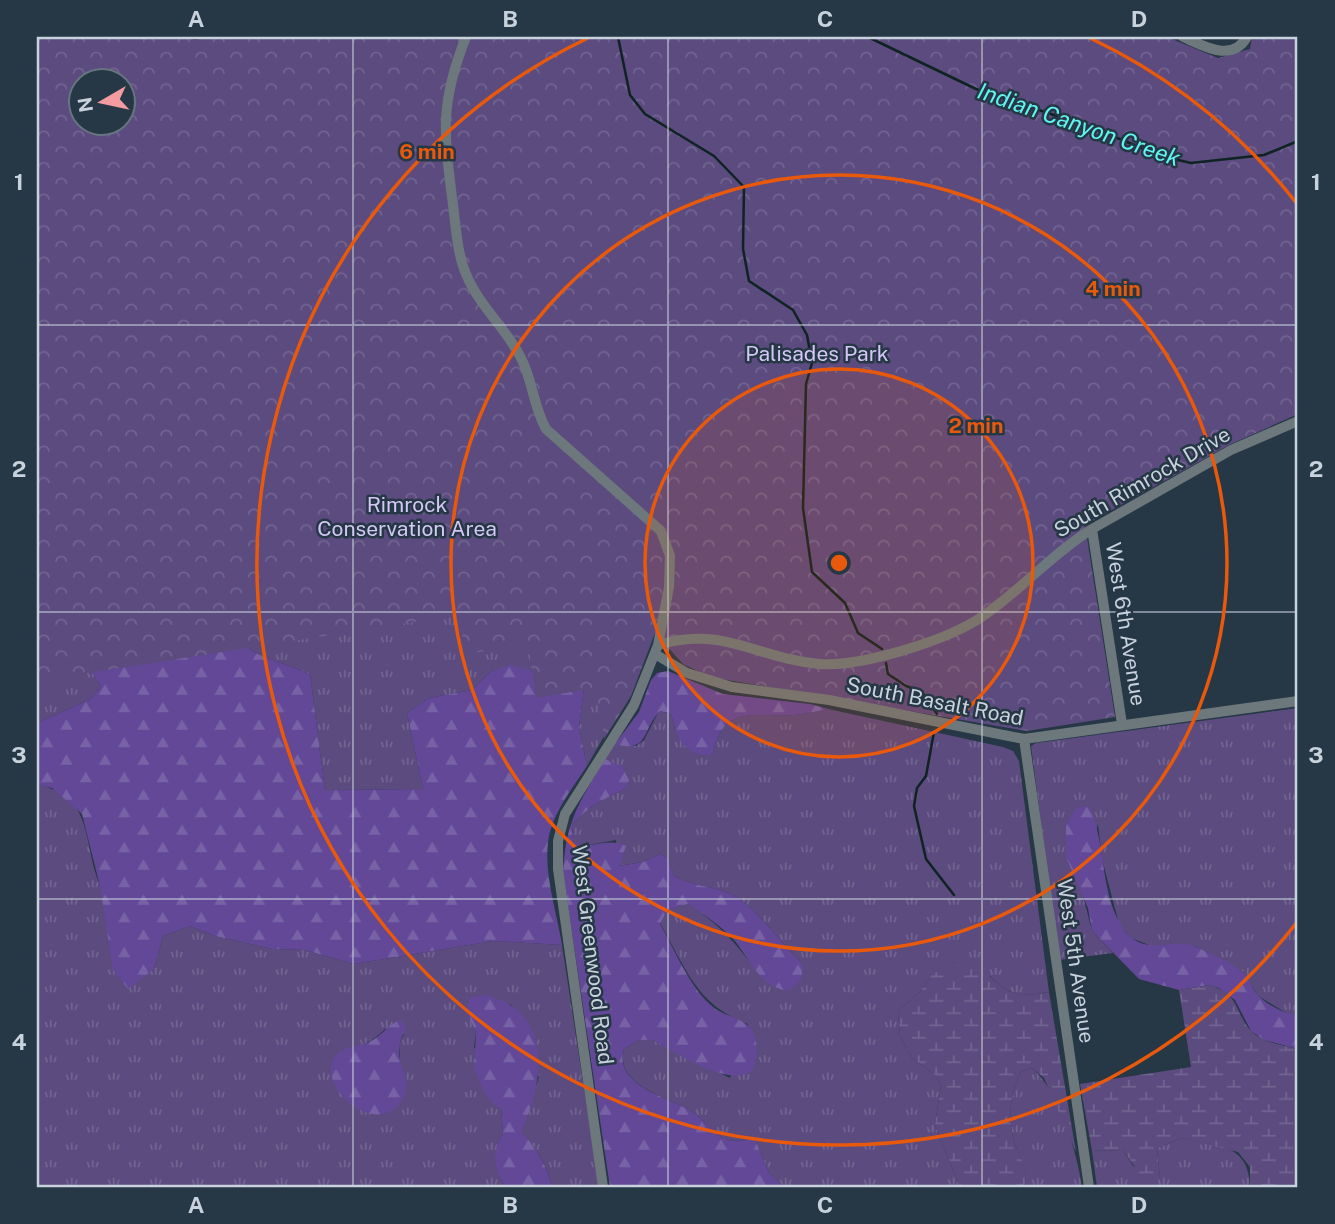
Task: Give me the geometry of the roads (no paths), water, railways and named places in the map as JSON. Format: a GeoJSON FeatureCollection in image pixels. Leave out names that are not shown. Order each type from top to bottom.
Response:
{"type":"FeatureCollection","features":[{"type":"Feature","properties":{"kind":"street","name":"West Greenwood Road"},"geometry":{"type":"LineString","coordinates":[[466,37],[449,84],[444,129],[465,272],[481,304],[513,342],[524,363],[535,410],[546,429],[662,531],[670,556],[669,587],[656,649],[634,705],[565,814],[558,841],[558,869],[603,1187]]}},
{"type":"Feature","properties":{"kind":"street"},"geometry":{"type":"LineString","coordinates":[[1183,37],[1223,51],[1240,46],[1247,37]]}},
{"type":"Feature","properties":{"kind":"street","name":"South Rimrock Drive"},"geometry":{"type":"LineString","coordinates":[[656,649],[684,637],[719,638],[790,659],[820,664],[871,659],[956,630],[982,617],[1064,548],[1091,529],[1231,450],[1298,421]]}},
{"type":"Feature","properties":{"kind":"street","name":"West 6th Avenue"},"geometry":{"type":"LineString","coordinates":[[1091,529],[1122,724]]}},
{"type":"Feature","properties":{"kind":"street","name":"South Basalt Road"},"geometry":{"type":"LineString","coordinates":[[656,649],[687,673],[732,687],[829,700],[1024,739],[1298,701]]}},
{"type":"Feature","properties":{"kind":"street","name":"West 5th Avenue"},"geometry":{"type":"LineString","coordinates":[[1024,739],[1089,1187]]}},
{"type":"Feature","properties":{"kind":"waterway"},"geometry":{"type":"LineString","coordinates":[[618,37],[630,95],[645,114],[714,156],[744,187],[743,249],[749,281],[793,310],[807,335],[812,363],[806,384],[803,508],[812,572],[845,603],[858,633],[882,649]]}},
{"type":"Feature","properties":{"kind":"waterway","name":"Indian Canyon Creek"},"geometry":{"type":"LineString","coordinates":[[868,37],[976,89],[1093,128],[1161,156],[1191,163],[1264,155],[1298,141]]}},
{"type":"Feature","properties":{"kind":"waterway"},"geometry":{"type":"LineString","coordinates":[[886,663],[888,674],[906,686],[922,692],[937,714]]}},
{"type":"Feature","properties":{"kind":"waterway"},"geometry":{"type":"LineString","coordinates":[[934,732],[926,776],[917,788],[914,806],[926,859],[954,895]]}},
{"type":"Feature","properties":{"kind":"park label","name":"Palisades Park"},"geometry":{"type":"Point","coordinates":[817,353]}},
{"type":"Feature","properties":{"kind":"park label","name":"Rimrock Conservation Area"},"geometry":{"type":"Point","coordinates":[407,516]}}]}
